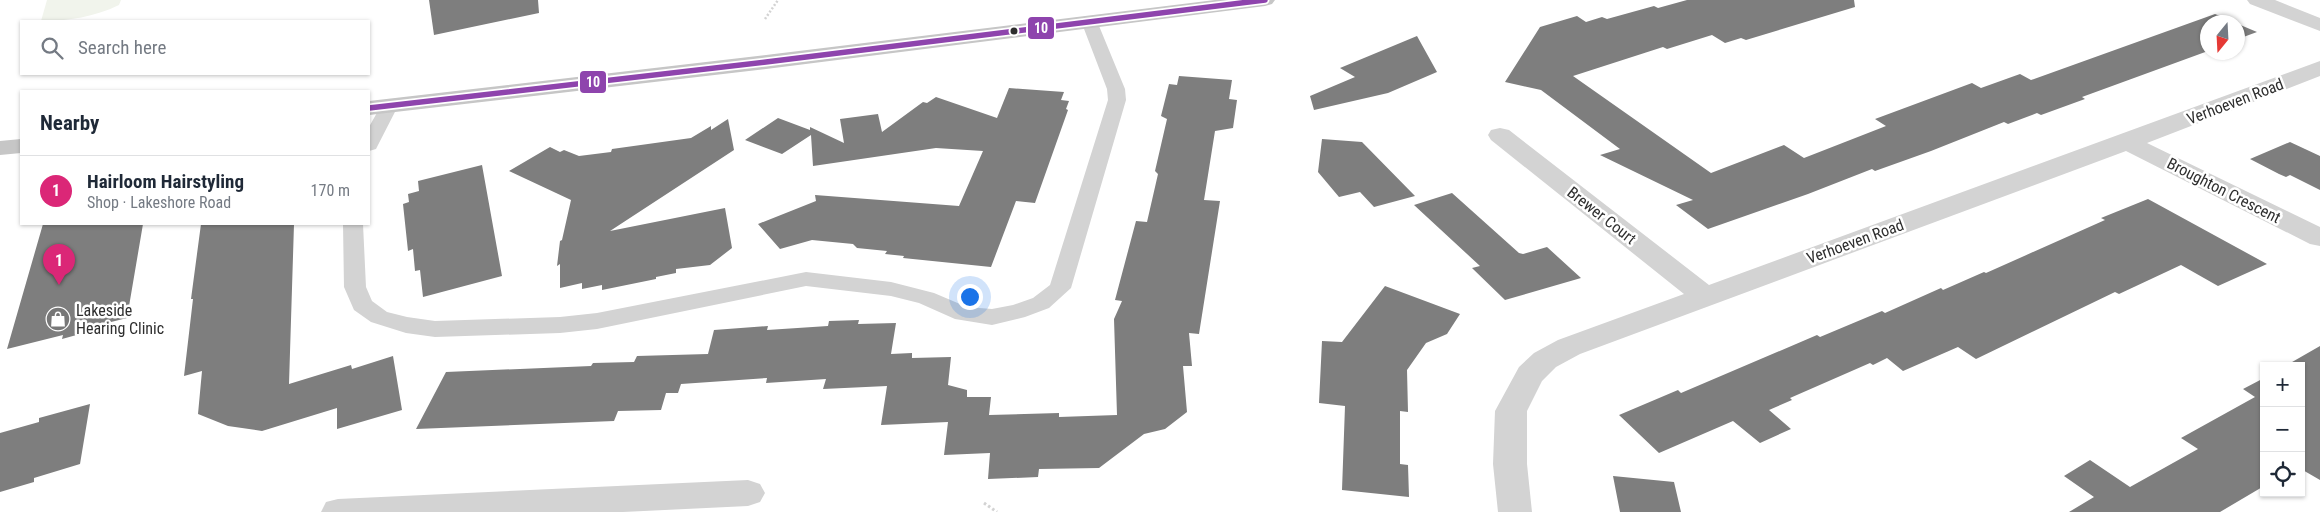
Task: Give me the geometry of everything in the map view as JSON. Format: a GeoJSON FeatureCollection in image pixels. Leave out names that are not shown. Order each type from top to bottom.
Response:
{"type":"FeatureCollection","features":[{"type":"Feature","properties":{"kind":"main road"},"geometry":{"type":"LineString","coordinates":[[379,107],[766,62],[1265,0]]}},
{"type":"Feature","properties":{"kind":"main road"},"geometry":{"type":"LineString","coordinates":[[0,148],[20,146]]}},
{"type":"Feature","properties":{"kind":"street"},"geometry":{"type":"LineString","coordinates":[[2257,0],[2320,25]]}},
{"type":"Feature","properties":{"kind":"street","name":"Verhoeven Road"},"geometry":{"type":"LineString","coordinates":[[1515,512],[1510,464],[1509,423],[1511,411],[1530,375],[1544,360],[1569,347],[2127,142],[2320,68]]}},
{"type":"Feature","properties":{"kind":"street","name":"Brewer Court"},"geometry":{"type":"LineString","coordinates":[[1500,135],[1705,296]]}},
{"type":"Feature","properties":{"kind":"street","name":"Broughton Crescent"},"geometry":{"type":"LineString","coordinates":[[2127,142],[2320,238]]}},
{"type":"Feature","properties":{"kind":"street"},"geometry":{"type":"LineString","coordinates":[[338,512],[748,493]]}},
{"type":"Feature","properties":{"kind":"lane"},"geometry":{"type":"LineString","coordinates":[[353,225],[355,287],[362,305],[378,317],[435,329],[560,325],[597,321],[806,279],[891,289],[926,298],[963,314],[992,316],[1017,312],[1041,303],[1060,288],[1117,100],[1116,89],[1089,21]]}},
{"type":"Feature","properties":{"kind":"lane"},"geometry":{"type":"LineString","coordinates":[[370,140],[379,107]]}},
{"type":"Feature","properties":{"kind":"path"},"geometry":{"type":"LineString","coordinates":[[765,19],[776,7],[778,0]]}},
{"type":"Feature","properties":{"kind":"path"},"geometry":{"type":"LineString","coordinates":[[984,503],[997,512]]}},
{"type":"Feature","properties":{"kind":"shaded area"},"geometry":{"type":"Polygon","coordinates":[[[47,0],[121,0],[119,5],[91,15],[71,19],[41,20],[47,0]]]}},
{"type":"Feature","properties":{"kind":"building"},"geometry":{"type":"Polygon","coordinates":[[[429,0],[538,0],[539,13],[434,35],[429,0]]]}},
{"type":"Feature","properties":{"kind":"building"},"geometry":{"type":"Polygon","coordinates":[[[1687,0],[1854,0],[1855,7],[1746,40],[1741,38],[1725,43],[1712,35],[1667,49],[1663,47],[1573,76],[1711,173],[1784,145],[1804,158],[1886,126],[1875,119],[1972,83],[1981,88],[2020,74],[2031,80],[2200,19],[2200,54],[2082,97],[2085,99],[2041,115],[2037,113],[2008,124],[2004,122],[1931,151],[1875,171],[1872,169],[1708,229],[1676,205],[1693,200],[1600,155],[1620,149],[1541,90],[1505,82],[1540,27],[1577,16],[1586,22],[1602,17],[1607,19],[1654,6],[1658,8],[1687,0]]]}},
{"type":"Feature","properties":{"kind":"building"},"geometry":{"type":"Polygon","coordinates":[[[2245,27],[2257,32],[2245,36],[2245,27]]]}},
{"type":"Feature","properties":{"kind":"building"},"geometry":{"type":"Polygon","coordinates":[[[1417,36],[1437,72],[1388,93],[1314,110],[1310,96],[1355,77],[1340,68],[1417,36]]]}},
{"type":"Feature","properties":{"kind":"building"},"geometry":{"type":"Polygon","coordinates":[[[1179,76],[1232,80],[1229,99],[1237,100],[1233,128],[1215,131],[1204,200],[1220,201],[1199,334],[1189,333],[1192,366],[1183,366],[1187,412],[1165,429],[1144,434],[1099,468],[1039,469],[1038,477],[988,479],[990,453],[944,455],[948,422],[881,425],[887,386],[823,389],[826,379],[766,383],[767,378],[681,384],[678,393],[666,393],[661,410],[618,411],[614,421],[416,429],[446,372],[591,366],[593,363],[634,362],[637,356],[708,354],[714,330],[768,326],[767,330],[828,326],[829,321],[859,320],[858,324],[896,323],[891,354],[912,353],[912,358],[951,357],[948,385],[967,390],[967,397],[991,397],[989,415],[1059,413],[1059,417],[1117,415],[1114,319],[1122,301],[1115,300],[1136,221],[1147,222],[1158,174],[1155,171],[1167,119],[1161,116],[1169,84],[1177,85],[1179,76]]]}},
{"type":"Feature","properties":{"kind":"building"},"geometry":{"type":"Polygon","coordinates":[[[1009,88],[1064,92],[1061,100],[1069,101],[1066,109],[1068,110],[1035,203],[1016,201],[991,267],[903,258],[904,256],[885,254],[887,251],[857,248],[853,244],[812,240],[780,249],[758,224],[816,201],[815,195],[959,206],[983,151],[936,148],[813,166],[811,135],[782,154],[745,140],[778,118],[810,130],[810,127],[844,143],[840,119],[878,114],[882,132],[923,102],[927,103],[936,97],[997,118],[1009,88]]]}},
{"type":"Feature","properties":{"kind":"building"},"geometry":{"type":"Polygon","coordinates":[[[728,119],[734,150],[610,231],[725,208],[732,248],[710,265],[676,269],[676,273],[656,277],[656,279],[602,290],[602,285],[582,289],[582,283],[560,288],[560,264],[557,266],[560,241],[562,240],[571,200],[509,171],[550,147],[560,152],[564,150],[579,156],[611,152],[612,149],[691,138],[711,126],[711,130],[728,119]]]}},
{"type":"Feature","properties":{"kind":"building"},"geometry":{"type":"Polygon","coordinates":[[[1322,139],[1362,142],[1415,196],[1374,207],[1360,192],[1339,197],[1318,172],[1322,139]]]}},
{"type":"Feature","properties":{"kind":"building"},"geometry":{"type":"Polygon","coordinates":[[[2290,142],[2320,156],[2320,190],[2290,175],[2286,177],[2279,174],[2250,159],[2290,142]]]}},
{"type":"Feature","properties":{"kind":"building"},"geometry":{"type":"Polygon","coordinates":[[[482,165],[502,276],[423,297],[420,270],[415,271],[413,249],[408,251],[403,204],[409,202],[408,194],[419,191],[418,181],[482,165]]]}},
{"type":"Feature","properties":{"kind":"building"},"geometry":{"type":"Polygon","coordinates":[[[1452,193],[1519,253],[1523,254],[1547,247],[1581,278],[1505,300],[1472,268],[1480,266],[1414,205],[1452,193]]]}},
{"type":"Feature","properties":{"kind":"building"},"geometry":{"type":"Polygon","coordinates":[[[2148,199],[2267,264],[2218,286],[2181,265],[2119,294],[2115,292],[1976,359],[1958,347],[1903,371],[1887,358],[1873,365],[1870,363],[1790,398],[1792,400],[1769,410],[1791,429],[1760,443],[1733,421],[1659,453],[1619,415],[1678,390],[1681,393],[1817,335],[1820,337],[1882,311],[1885,313],[1941,288],[1943,290],[1984,272],[1986,273],[2105,220],[2101,218],[2148,199]]]}},
{"type":"Feature","properties":{"kind":"building"},"geometry":{"type":"Polygon","coordinates":[[[43,225],[143,225],[127,318],[103,324],[102,328],[62,339],[63,335],[7,349],[43,225]]]}},
{"type":"Feature","properties":{"kind":"building"},"geometry":{"type":"Polygon","coordinates":[[[201,225],[294,225],[289,384],[351,365],[352,369],[393,356],[402,410],[337,429],[337,408],[262,431],[228,426],[198,414],[202,371],[184,376],[193,299],[191,299],[201,225]]]}},
{"type":"Feature","properties":{"kind":"building"},"geometry":{"type":"Polygon","coordinates":[[[1385,286],[1460,314],[1447,334],[1426,343],[1407,370],[1408,412],[1400,411],[1400,464],[1408,465],[1409,497],[1342,490],[1345,406],[1319,403],[1322,341],[1342,342],[1385,286]]]}},
{"type":"Feature","properties":{"kind":"building"},"geometry":{"type":"Polygon","coordinates":[[[2320,346],[2320,480],[2305,471],[2305,362],[2292,362],[2320,346]]]}},
{"type":"Feature","properties":{"kind":"building"},"geometry":{"type":"Polygon","coordinates":[[[2260,380],[2260,488],[2220,512],[2069,512],[2094,497],[2064,476],[2090,460],[2130,487],[2198,449],[2181,438],[2255,397],[2243,389],[2260,380]]]}},
{"type":"Feature","properties":{"kind":"building"},"geometry":{"type":"Polygon","coordinates":[[[90,404],[80,464],[34,478],[34,482],[0,492],[0,433],[39,422],[39,418],[90,404]]]}},
{"type":"Feature","properties":{"kind":"building"},"geometry":{"type":"Polygon","coordinates":[[[1613,476],[1674,482],[1681,512],[1620,512],[1613,476]]]}},
{"type":"Feature","properties":{"kind":"transit line","name":"10"},"geometry":{"type":"LineString","coordinates":[[370,108],[766,62],[1265,0]]}},
{"type":"Feature","properties":{"kind":"place","name":"Hairloom Hairstyling"},"geometry":{"type":"Point","coordinates":[59,285]}},
{"type":"Feature","properties":{"kind":"place","name":"Lakeside Hearing Clinic"},"geometry":{"type":"Point","coordinates":[58,319]}}]}
